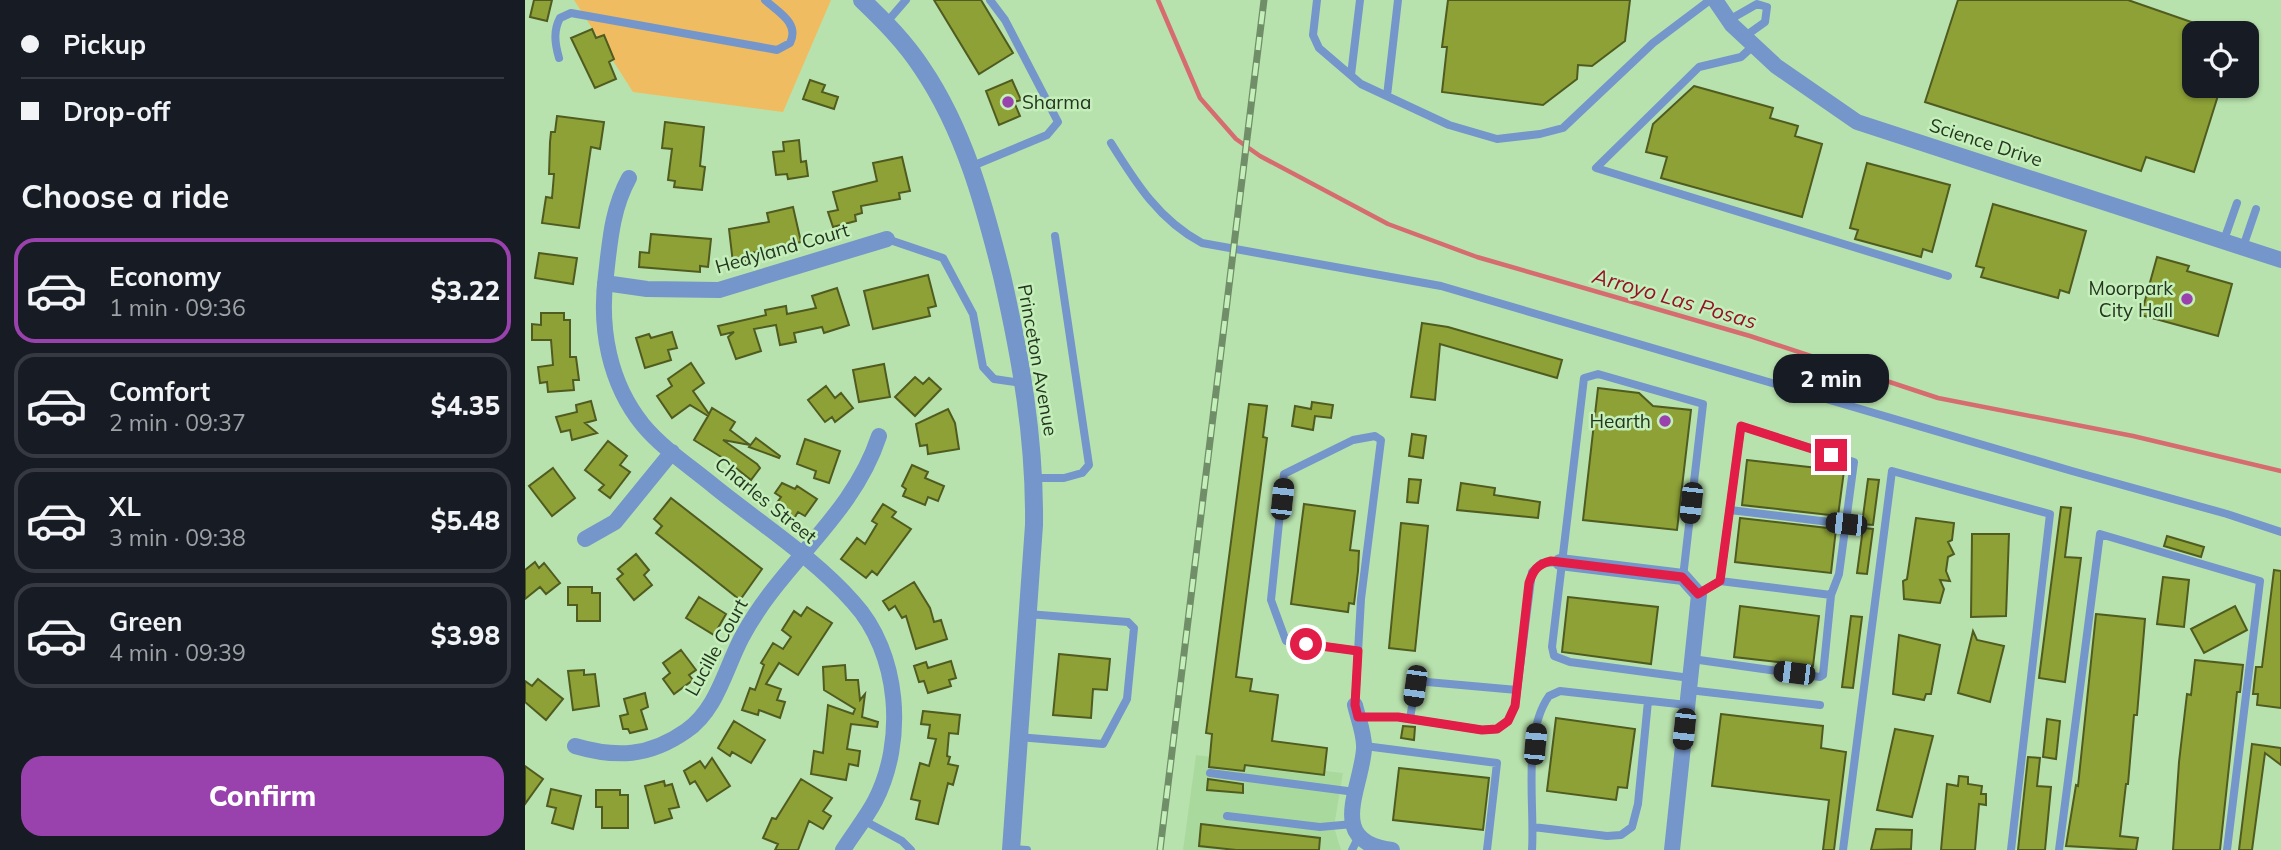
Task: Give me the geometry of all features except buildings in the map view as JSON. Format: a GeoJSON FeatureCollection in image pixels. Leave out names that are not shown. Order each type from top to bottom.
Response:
{"type":"FeatureCollection","features":[{"type":"Feature","properties":{"kind":"street","name":"Princeton Avenue"},"geometry":{"type":"LineString","coordinates":[[862,0],[886,23],[922,68],[943,104],[970,167],[990,227],[1025,383],[1034,478],[1028,614],[1018,737],[1016,850]]}},
{"type":"Feature","properties":{"kind":"street","name":"Science Drive"},"geometry":{"type":"LineString","coordinates":[[1713,0],[1748,41],[1797,83],[1857,122],[2281,260]]}},
{"type":"Feature","properties":{"kind":"street","name":"Charles Street"},"geometry":{"type":"LineString","coordinates":[[629,178],[615,206],[605,283],[607,342],[624,396],[643,424],[672,452],[803,556],[854,602],[871,628],[888,671],[894,719],[891,751],[875,802],[843,850]]}},
{"type":"Feature","properties":{"kind":"street","name":"Hedyland Court"},"geometry":{"type":"LineString","coordinates":[[605,283],[647,289],[719,290],[887,239]]}},
{"type":"Feature","properties":{"kind":"street","name":"Lucille Court"},"geometry":{"type":"LineString","coordinates":[[575,746],[611,755],[637,754],[688,730],[703,715],[750,623],[861,481],[879,436]]}},
{"type":"Feature","properties":{"kind":"street"},"geometry":{"type":"LineString","coordinates":[[585,539],[615,522],[672,452]]}},
{"type":"Feature","properties":{"kind":"street"},"geometry":{"type":"LineString","coordinates":[[1561,563],[1682,577],[1698,594],[1672,850]]}},
{"type":"Feature","properties":{"kind":"street"},"geometry":{"type":"LineString","coordinates":[[1357,711],[1365,746],[1355,792],[1354,837],[1372,846],[1392,850]]}},
{"type":"Feature","properties":{"kind":"lane"},"geometry":{"type":"LineString","coordinates":[[559,58],[555,46],[557,23],[559,18],[571,13],[777,50],[790,43],[794,30],[791,23],[765,0]]}},
{"type":"Feature","properties":{"kind":"lane"},"geometry":{"type":"LineString","coordinates":[[886,23],[906,0]]}},
{"type":"Feature","properties":{"kind":"lane"},"geometry":{"type":"LineString","coordinates":[[970,167],[1047,135],[1058,122],[1012,32],[990,0]]}},
{"type":"Feature","properties":{"kind":"lane"},"geometry":{"type":"LineString","coordinates":[[1317,0],[1313,35],[1319,48],[1350,75],[1448,125],[1497,139],[1540,134],[1563,128],[1653,43],[1713,0]]}},
{"type":"Feature","properties":{"kind":"lane"},"geometry":{"type":"LineString","coordinates":[[1350,75],[1360,0]]}},
{"type":"Feature","properties":{"kind":"lane"},"geometry":{"type":"LineString","coordinates":[[1387,96],[1398,0]]}},
{"type":"Feature","properties":{"kind":"lane"},"geometry":{"type":"LineString","coordinates":[[1729,19],[1757,4],[1767,7],[1765,22],[1748,41],[1741,57],[1699,67],[1596,168],[1948,276]]}},
{"type":"Feature","properties":{"kind":"lane"},"geometry":{"type":"LineString","coordinates":[[1111,143],[1140,189],[1155,206],[1179,231],[1202,243],[1441,286],[2281,532]]}},
{"type":"Feature","properties":{"kind":"lane"},"geometry":{"type":"LineString","coordinates":[[2224,240],[2237,203]]}},
{"type":"Feature","properties":{"kind":"lane"},"geometry":{"type":"LineString","coordinates":[[2243,247],[2256,209]]}},
{"type":"Feature","properties":{"kind":"lane"},"geometry":{"type":"LineString","coordinates":[[1034,478],[1064,478],[1083,473],[1089,465],[1055,236]]}},
{"type":"Feature","properties":{"kind":"lane"},"geometry":{"type":"LineString","coordinates":[[887,239],[943,258],[973,314],[983,368],[994,379],[1025,383]]}},
{"type":"Feature","properties":{"kind":"lane"},"geometry":{"type":"LineString","coordinates":[[1682,577],[1703,404],[1598,374],[1584,378],[1561,563],[1552,648],[1554,656],[1689,691],[1819,705]]}},
{"type":"Feature","properties":{"kind":"lane"},"geometry":{"type":"LineString","coordinates":[[1692,659],[1820,677],[1823,674],[1831,596],[1839,574],[1854,462],[1741,426],[1720,581]]}},
{"type":"Feature","properties":{"kind":"lane"},"geometry":{"type":"LineString","coordinates":[[1358,651],[1286,641],[1271,600],[1284,474],[1353,440],[1374,436],[1381,440],[1358,651],[1357,711],[1482,730],[1497,729],[1508,721],[1517,691],[1532,572],[1542,563],[1561,563]]}},
{"type":"Feature","properties":{"kind":"lane"},"geometry":{"type":"LineString","coordinates":[[1843,850],[1892,471],[2050,514],[2011,850]]}},
{"type":"Feature","properties":{"kind":"lane"},"geometry":{"type":"LineString","coordinates":[[1730,510],[1846,524]]}},
{"type":"Feature","properties":{"kind":"lane"},"geometry":{"type":"LineString","coordinates":[[2059,850],[2100,534],[2260,581],[2227,850]]}},
{"type":"Feature","properties":{"kind":"lane"},"geometry":{"type":"LineString","coordinates":[[1698,594],[1720,581],[1831,596]]}},
{"type":"Feature","properties":{"kind":"lane"},"geometry":{"type":"LineString","coordinates":[[1018,737],[1103,744],[1127,699],[1134,628],[1128,622],[1028,614]]}},
{"type":"Feature","properties":{"kind":"lane"},"geometry":{"type":"LineString","coordinates":[[1411,719],[1416,681],[1517,691]]}},
{"type":"Feature","properties":{"kind":"lane"},"geometry":{"type":"LineString","coordinates":[[1532,850],[1531,788],[1537,722],[1549,696],[1560,691],[1649,701],[1689,691]]}},
{"type":"Feature","properties":{"kind":"lane"},"geometry":{"type":"LineString","coordinates":[[1533,827],[1607,836],[1621,835],[1632,827],[1638,804],[1649,701]]}},
{"type":"Feature","properties":{"kind":"lane"},"geometry":{"type":"LineString","coordinates":[[1365,746],[1497,763],[1487,850]]}},
{"type":"Feature","properties":{"kind":"lane"},"geometry":{"type":"LineString","coordinates":[[1210,773],[1355,792]]}},
{"type":"Feature","properties":{"kind":"lane"},"geometry":{"type":"LineString","coordinates":[[1227,816],[1320,827],[1354,837]]}},
{"type":"Feature","properties":{"kind":"lane"},"geometry":{"type":"LineString","coordinates":[[863,820],[911,849]]}},
{"type":"Feature","properties":{"kind":"shaded area"},"geometry":{"type":"Polygon","coordinates":[[[574,0],[831,0],[783,112],[633,92],[574,0]]]}},
{"type":"Feature","properties":{"kind":"shaded area"},"geometry":{"type":"Polygon","coordinates":[[[1196,755],[1343,773],[1334,827],[1341,850],[1183,850],[1196,755]]]}},
{"type":"Feature","properties":{"kind":"waterway","name":"Arroyo Las Posas"},"geometry":{"type":"LineString","coordinates":[[1158,0],[1200,98],[1236,139],[1260,156],[1388,224],[1477,257],[1750,336],[1938,398],[2133,436],[2281,471]]}},
{"type":"Feature","properties":{"kind":"railway"},"geometry":{"type":"LineString","coordinates":[[1160,850],[1264,0]]}},
{"type":"Feature","properties":{"kind":"place","name":"Sharma"},"geometry":{"type":"Point","coordinates":[1008,102]}},
{"type":"Feature","properties":{"kind":"place","name":"Moorpark City Hall"},"geometry":{"type":"Point","coordinates":[2187,299]}},
{"type":"Feature","properties":{"kind":"place","name":"Hearth"},"geometry":{"type":"Point","coordinates":[1665,421]}},
{"type":"Feature","properties":{"kind":"route"},"geometry":{"type":"LineString","coordinates":[[1306,644],[1358,651],[1355,705],[1358,717],[1398,717],[1482,730],[1497,729],[1508,721],[1515,706],[1529,583],[1532,572],[1542,563],[1551,561],[1682,577],[1698,594],[1720,581],[1741,426],[1831,455]]}}]}
